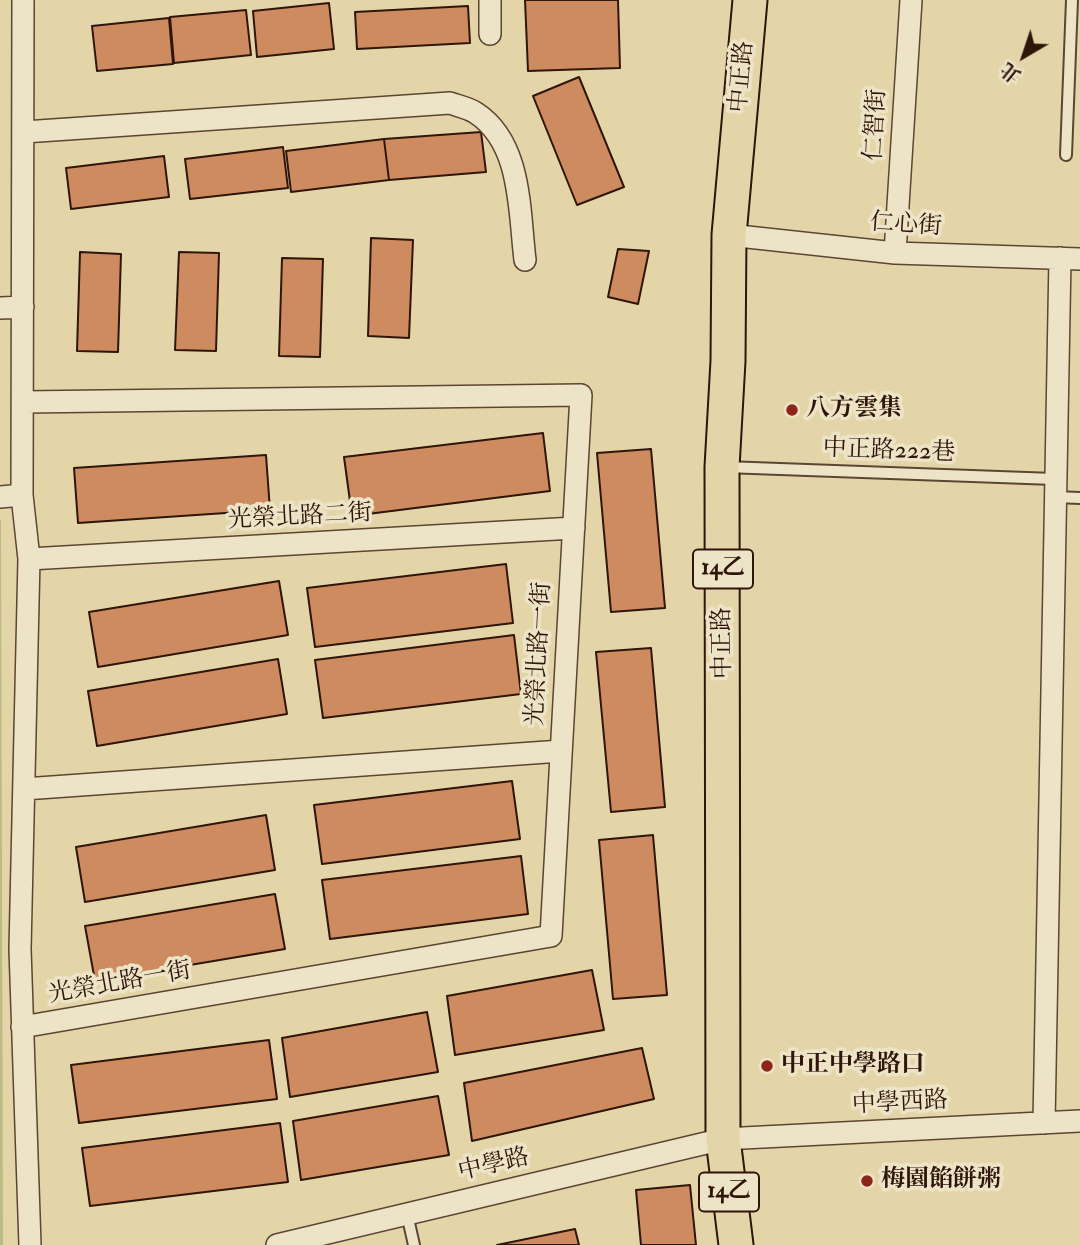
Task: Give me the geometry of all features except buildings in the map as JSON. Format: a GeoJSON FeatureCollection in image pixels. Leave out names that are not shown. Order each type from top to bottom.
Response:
{"type":"FeatureCollection","features":[{"type":"Feature","properties":{"kind":"main road","name":"中正路"},"geometry":{"type":"LineString","coordinates":[[736,1245],[723,1139],[722,467],[728,361],[729,235],[750,0]]}},
{"type":"Feature","properties":{"kind":"street"},"geometry":{"type":"LineString","coordinates":[[23,0],[22,495],[29,559],[20,949],[30,1245]]}},
{"type":"Feature","properties":{"kind":"street"},"geometry":{"type":"LineString","coordinates":[[490,0],[490,34]]}},
{"type":"Feature","properties":{"kind":"street","name":"仁智街"},"geometry":{"type":"LineString","coordinates":[[895,253],[911,0]]}},
{"type":"Feature","properties":{"kind":"street"},"geometry":{"type":"LineString","coordinates":[[24,132],[450,103],[476,113],[497,135],[512,162],[526,260]]}},
{"type":"Feature","properties":{"kind":"street","name":"仁心街"},"geometry":{"type":"LineString","coordinates":[[729,235],[895,253],[1070,259]]}},
{"type":"Feature","properties":{"kind":"street"},"geometry":{"type":"LineString","coordinates":[[1044,1123],[1054,488],[1070,259]]}},
{"type":"Feature","properties":{"kind":"street"},"geometry":{"type":"LineString","coordinates":[[0,308],[23,307]]}},
{"type":"Feature","properties":{"kind":"street","name":"光榮北路一街"},"geometry":{"type":"LineString","coordinates":[[22,1027],[551,936],[581,394],[24,402]]}},
{"type":"Feature","properties":{"kind":"street"},"geometry":{"type":"LineString","coordinates":[[0,497],[22,495]]}},
{"type":"Feature","properties":{"kind":"street","name":"光榮北路二街"},"geometry":{"type":"LineString","coordinates":[[29,559],[574,528]]}},
{"type":"Feature","properties":{"kind":"street"},"geometry":{"type":"LineString","coordinates":[[24,789],[561,751]]}},
{"type":"Feature","properties":{"kind":"street","name":"中學西路"},"geometry":{"type":"LineString","coordinates":[[723,1139],[1080,1121]]}},
{"type":"Feature","properties":{"kind":"street","name":"中學路"},"geometry":{"type":"LineString","coordinates":[[277,1245],[723,1139]]}},
{"type":"Feature","properties":{"kind":"lane"},"geometry":{"type":"LineString","coordinates":[[1066,155],[1072,0]]}},
{"type":"Feature","properties":{"kind":"lane","name":"中正路222巷"},"geometry":{"type":"LineString","coordinates":[[722,467],[1054,488],[1080,498]]}},
{"type":"Feature","properties":{"kind":"lane"},"geometry":{"type":"LineString","coordinates":[[408,1214],[414,1245]]}},
{"type":"Feature","properties":{"kind":"green space"},"geometry":{"type":"Polygon","coordinates":[[[1,520],[3,1245],[0,1245],[1,520]]]}},
{"type":"Feature","properties":{"kind":"place","name":"八方雲集"},"geometry":{"type":"Point","coordinates":[792,410]}},
{"type":"Feature","properties":{"kind":"place","name":"中正中學路口"},"geometry":{"type":"Point","coordinates":[767,1066]}},
{"type":"Feature","properties":{"kind":"place","name":"梅園餡餅粥"},"geometry":{"type":"Point","coordinates":[867,1181]}}]}
